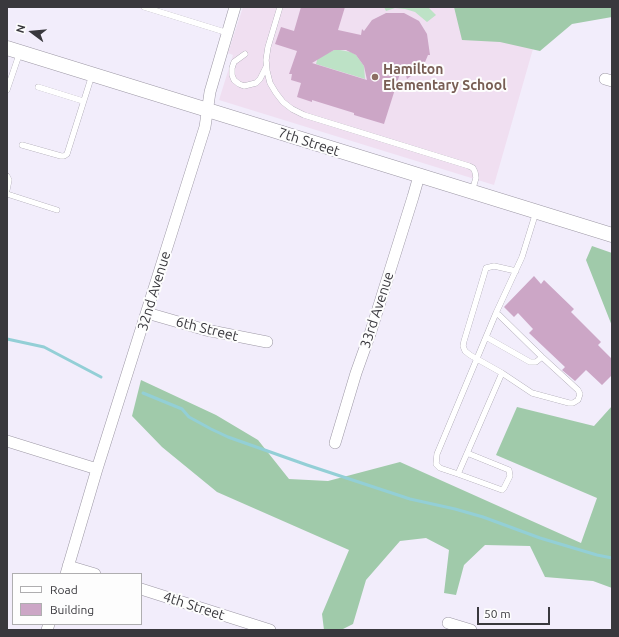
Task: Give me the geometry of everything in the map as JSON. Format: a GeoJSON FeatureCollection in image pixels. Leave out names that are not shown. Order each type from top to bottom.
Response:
{"type":"FeatureCollection","features":[{"type":"Feature","properties":{"kind":"street","name":"32nd Avenue"},"geometry":{"type":"LineString","coordinates":[[67,570],[97,469],[205,127],[210,92],[235,7]]}},
{"type":"Feature","properties":{"kind":"street","name":"7th Street"},"geometry":{"type":"LineString","coordinates":[[14,50],[207,111],[234,118],[612,235]]}},
{"type":"Feature","properties":{"kind":"street","name":"33rd Avenue"},"geometry":{"type":"LineString","coordinates":[[335,443],[419,176]]}},
{"type":"Feature","properties":{"kind":"street","name":"6th Street"},"geometry":{"type":"LineString","coordinates":[[147,313],[206,330],[267,342]]}},
{"type":"Feature","properties":{"kind":"street"},"geometry":{"type":"LineString","coordinates":[[7,441],[97,469]]}},
{"type":"Feature","properties":{"kind":"street"},"geometry":{"type":"LineString","coordinates":[[67,570],[88,573]]}},
{"type":"Feature","properties":{"kind":"street","name":"4th Street"},"geometry":{"type":"LineString","coordinates":[[142,589],[270,630]]}},
{"type":"Feature","properties":{"kind":"street"},"geometry":{"type":"LineString","coordinates":[[448,623],[471,630]]}},
{"type":"Feature","properties":{"kind":"lane"},"geometry":{"type":"LineString","coordinates":[[144,7],[228,33]]}},
{"type":"Feature","properties":{"kind":"lane"},"geometry":{"type":"LineString","coordinates":[[280,7],[268,47],[266,66],[270,83],[276,93],[292,109],[304,115],[469,166],[475,172],[476,178],[472,192]]}},
{"type":"Feature","properties":{"kind":"lane"},"geometry":{"type":"LineString","coordinates":[[7,87],[14,50]]}},
{"type":"Feature","properties":{"kind":"lane"},"geometry":{"type":"LineString","coordinates":[[245,54],[234,62],[232,68],[234,80],[239,84],[244,86],[256,83],[260,79],[266,66]]}},
{"type":"Feature","properties":{"kind":"lane"},"geometry":{"type":"LineString","coordinates":[[22,145],[64,156],[67,154],[92,74]]}},
{"type":"Feature","properties":{"kind":"lane"},"geometry":{"type":"LineString","coordinates":[[38,87],[84,102]]}},
{"type":"Feature","properties":{"kind":"lane"},"geometry":{"type":"LineString","coordinates":[[7,176],[9,180],[7,190]]}},
{"type":"Feature","properties":{"kind":"lane"},"geometry":{"type":"LineString","coordinates":[[7,194],[57,210]]}},
{"type":"Feature","properties":{"kind":"lane"},"geometry":{"type":"LineString","coordinates":[[467,453],[509,470],[510,476],[502,490],[440,468],[436,464],[437,454],[496,313],[516,271],[536,212]]}},
{"type":"Feature","properties":{"kind":"lane"},"geometry":{"type":"LineString","coordinates":[[496,313],[578,390],[580,394],[576,402],[569,402],[532,393],[465,351],[464,340],[486,268],[494,266],[516,271]]}},
{"type":"Feature","properties":{"kind":"lane"},"geometry":{"type":"LineString","coordinates":[[486,337],[530,362],[536,362],[542,357]]}},
{"type":"Feature","properties":{"kind":"lane"},"geometry":{"type":"LineString","coordinates":[[458,474],[502,373]]}},
{"type":"Feature","properties":{"kind":"shaded area","name":"Hamilton Elementary School"},"geometry":{"type":"Polygon","coordinates":[[[243,7],[545,7],[494,185],[219,100],[233,55],[228,53],[243,7]]]}},
{"type":"Feature","properties":{"kind":"green space"},"geometry":{"type":"Polygon","coordinates":[[[384,7],[428,7],[436,15],[427,22],[415,12],[395,8],[386,11],[384,7]]]}},
{"type":"Feature","properties":{"kind":"green space"},"geometry":{"type":"Polygon","coordinates":[[[454,7],[612,7],[612,17],[572,24],[540,51],[500,42],[462,40],[454,7]]]}},
{"type":"Feature","properties":{"kind":"green space"},"geometry":{"type":"Polygon","coordinates":[[[322,43],[328,53],[334,50],[340,50],[351,52],[356,55],[364,66],[365,79],[316,64],[322,43]]]}},
{"type":"Feature","properties":{"kind":"green space"},"geometry":{"type":"Polygon","coordinates":[[[592,246],[612,253],[612,326],[586,260],[592,246]]]}},
{"type":"Feature","properties":{"kind":"green space"},"geometry":{"type":"Polygon","coordinates":[[[141,380],[216,415],[258,440],[289,479],[328,481],[400,462],[581,543],[597,498],[496,455],[517,407],[594,426],[612,406],[612,588],[593,581],[545,577],[530,546],[485,545],[464,565],[456,595],[444,593],[449,550],[426,538],[400,541],[366,580],[353,624],[341,630],[324,630],[322,614],[349,550],[217,492],[162,447],[132,416],[141,380]]]}},
{"type":"Feature","properties":{"kind":"building"},"geometry":{"type":"Polygon","coordinates":[[[301,7],[345,7],[338,30],[361,35],[362,29],[364,31],[372,20],[386,13],[404,13],[419,21],[427,34],[430,55],[428,55],[423,67],[407,79],[403,64],[384,124],[354,115],[354,113],[297,97],[301,83],[291,80],[292,74],[289,74],[297,51],[275,44],[281,27],[294,31],[301,7]],[[334,50],[312,63],[367,80],[364,66],[356,55],[346,50],[334,50]]]}},
{"type":"Feature","properties":{"kind":"building"},"geometry":{"type":"Polygon","coordinates":[[[534,276],[541,284],[544,280],[574,309],[571,312],[601,342],[598,345],[612,359],[612,375],[602,385],[586,370],[575,381],[562,370],[565,367],[529,333],[533,329],[518,313],[514,317],[504,307],[534,276]]]}},
{"type":"Feature","properties":{"kind":"waterway"},"geometry":{"type":"LineString","coordinates":[[7,339],[44,347],[101,377]]}},
{"type":"Feature","properties":{"kind":"waterway"},"geometry":{"type":"LineString","coordinates":[[143,393],[182,409],[189,417],[228,437],[307,465],[410,499],[483,517],[540,538],[612,558]]}},
{"type":"Feature","properties":{"kind":"place","name":"Hamilton Elementary School"},"geometry":{"type":"Point","coordinates":[375,77]}}]}
